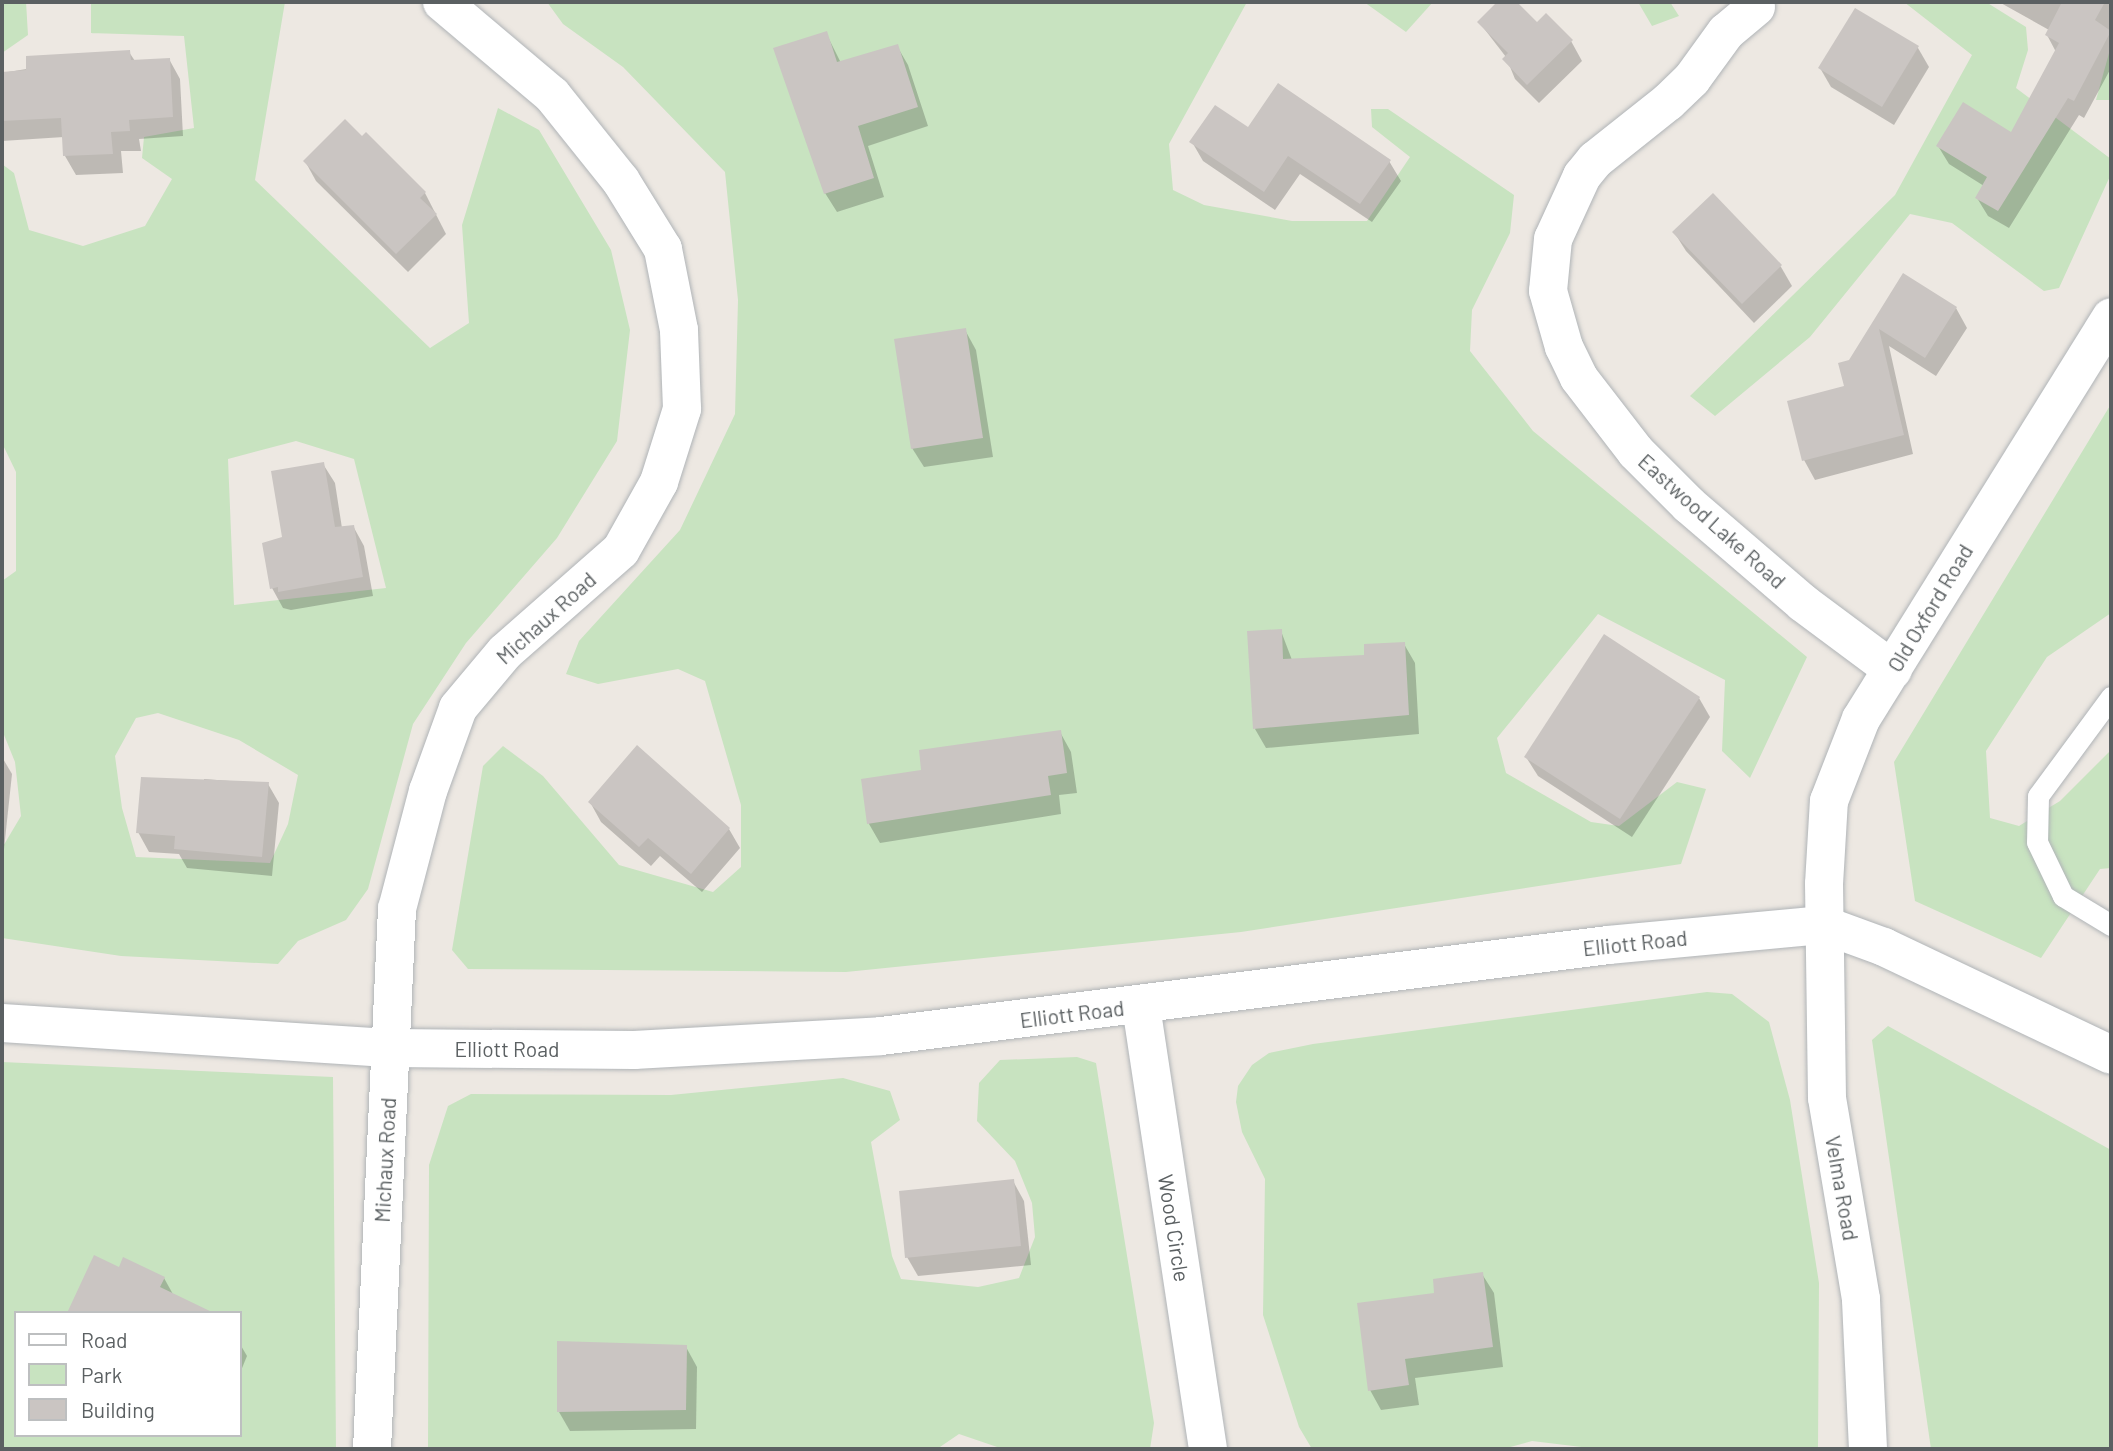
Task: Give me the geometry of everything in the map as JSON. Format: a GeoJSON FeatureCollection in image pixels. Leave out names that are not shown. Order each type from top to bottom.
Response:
{"type":"FeatureCollection","features":[{"type":"Feature","properties":{"kind":"street","name":"Eastwood Lake Road"},"geometry":{"type":"LineString","coordinates":[[1758,4],[1726,32],[1692,79],[1668,103],[1595,160],[1582,176],[1556,227],[1548,291],[1564,347],[1579,378],[1636,452],[1793,594],[1893,670]]}},
{"type":"Feature","properties":{"kind":"street","name":"Michaux Road"},"geometry":{"type":"LineString","coordinates":[[372,1449],[397,909],[428,791],[458,708],[505,652],[621,550],[659,482],[682,408],[679,330],[663,249],[621,181],[552,95],[464,8]]}},
{"type":"Feature","properties":{"kind":"street","name":"Old Oxford Road"},"geometry":{"type":"LineString","coordinates":[[1824,925],[1829,801],[1857,728],[2111,317]]}},
{"type":"Feature","properties":{"kind":"street","name":"Elliott Road"},"geometry":{"type":"LineString","coordinates":[[2,1023],[391,1048],[634,1050],[881,1036],[1141,1006],[1608,945],[1824,925],[1884,947],[2111,1055]]}},
{"type":"Feature","properties":{"kind":"street","name":"Velma Road"},"geometry":{"type":"LineString","coordinates":[[1824,925],[1827,1098],[1861,1299],[1868,1449]]}},
{"type":"Feature","properties":{"kind":"street","name":"Wood Circle"},"geometry":{"type":"LineString","coordinates":[[1141,1006],[1208,1449]]}},
{"type":"Feature","properties":{"kind":"lane"},"geometry":{"type":"LineString","coordinates":[[2111,697],[2038,796],[2037,842],[2063,896],[2111,925]]}},
{"type":"Feature","properties":{"kind":"green space"},"geometry":{"type":"Polygon","coordinates":[[[2,2],[26,2],[28,35],[2,53],[2,2]]]}},
{"type":"Feature","properties":{"kind":"green space"},"geometry":{"type":"Polygon","coordinates":[[[91,2],[285,2],[255,180],[430,348],[469,323],[462,225],[498,108],[539,130],[611,250],[630,330],[617,441],[557,538],[466,643],[413,724],[368,889],[346,920],[298,941],[278,964],[121,956],[2,938],[2,848],[21,816],[15,762],[2,730],[2,581],[16,571],[16,472],[2,443],[2,164],[14,173],[29,230],[83,246],[145,226],[172,179],[142,158],[144,137],[194,128],[184,36],[91,33],[91,2]],[[296,441],[228,459],[234,605],[386,588],[354,459],[296,441]],[[158,713],[136,718],[115,756],[122,808],[136,857],[270,863],[288,824],[298,775],[239,740],[158,713]]]}},
{"type":"Feature","properties":{"kind":"green space"},"geometry":{"type":"Polygon","coordinates":[[[547,2],[1247,2],[1169,144],[1173,190],[1204,205],[1292,221],[1367,221],[1410,157],[1372,127],[1371,109],[1388,109],[1514,195],[1510,233],[1472,310],[1470,351],[1533,431],[1807,657],[1750,778],[1722,751],[1725,680],[1598,614],[1497,738],[1506,773],[1591,822],[1619,826],[1677,782],[1706,789],[1681,864],[1241,932],[846,972],[468,969],[452,950],[483,766],[503,746],[543,776],[619,865],[713,892],[741,867],[741,805],[705,681],[678,669],[598,684],[566,674],[579,641],[680,530],[735,414],[738,300],[725,172],[623,67],[563,24],[547,2]]]}},
{"type":"Feature","properties":{"kind":"green space"},"geometry":{"type":"Polygon","coordinates":[[[1364,2],[1433,2],[1406,32],[1364,2]]]}},
{"type":"Feature","properties":{"kind":"green space"},"geometry":{"type":"Polygon","coordinates":[[[1638,2],[1670,2],[1679,16],[1652,26],[1638,2]]]}},
{"type":"Feature","properties":{"kind":"green space"},"geometry":{"type":"Polygon","coordinates":[[[1904,2],[1986,2],[2026,27],[2028,50],[2016,88],[2111,159],[2111,174],[2059,288],[2044,291],[1952,223],[1910,214],[1810,337],[1715,416],[1690,396],[1895,195],[1972,55],[1904,2]]]}},
{"type":"Feature","properties":{"kind":"green space"},"geometry":{"type":"Polygon","coordinates":[[[2111,46],[2111,100],[2096,100],[2111,46]]]}},
{"type":"Feature","properties":{"kind":"green space"},"geometry":{"type":"Polygon","coordinates":[[[2111,404],[2111,613],[2047,657],[1986,751],[1990,818],[2019,826],[2060,801],[2111,750],[2111,868],[2100,869],[2041,958],[1915,901],[1894,762],[2111,404]]]}},
{"type":"Feature","properties":{"kind":"green space"},"geometry":{"type":"Polygon","coordinates":[[[1707,992],[1732,994],[1769,1022],[1790,1100],[1819,1283],[1818,1449],[1598,1449],[1532,1441],[1503,1449],[1312,1449],[1299,1427],[1263,1315],[1265,1179],[1242,1132],[1236,1102],[1238,1086],[1252,1065],[1269,1053],[1313,1044],[1707,992]]]}},
{"type":"Feature","properties":{"kind":"green space"},"geometry":{"type":"Polygon","coordinates":[[[1888,1026],[2111,1150],[2111,1449],[1931,1449],[1872,1040],[1888,1026]]]}},
{"type":"Feature","properties":{"kind":"green space"},"geometry":{"type":"Polygon","coordinates":[[[1077,1057],[1096,1063],[1154,1423],[1150,1449],[1003,1449],[959,1434],[937,1449],[428,1449],[429,1165],[448,1106],[471,1094],[671,1095],[843,1078],[890,1091],[900,1120],[871,1142],[892,1256],[901,1279],[978,1287],[1019,1278],[1035,1237],[1032,1203],[1015,1161],[977,1121],[979,1083],[1000,1060],[1077,1057]]]}},
{"type":"Feature","properties":{"kind":"green space"},"geometry":{"type":"Polygon","coordinates":[[[2,1062],[333,1077],[336,1449],[2,1449],[2,1062]]]}},
{"type":"Feature","properties":{"kind":"building"},"geometry":{"type":"Polygon","coordinates":[[[1497,2],[1517,2],[1537,22],[1546,13],[1573,40],[1527,85],[1502,59],[1508,53],[1477,22],[1497,2]]]}},
{"type":"Feature","properties":{"kind":"building"},"geometry":{"type":"Polygon","coordinates":[[[2062,2],[2105,2],[2095,20],[2111,31],[2074,101],[2068,98],[1998,211],[1975,198],[1987,177],[1936,146],[1963,102],[2011,132],[2059,43],[2045,35],[2062,2]]]}},
{"type":"Feature","properties":{"kind":"building"},"geometry":{"type":"Polygon","coordinates":[[[1855,8],[1919,46],[1882,107],[1818,68],[1855,8]]]}},
{"type":"Feature","properties":{"kind":"building"},"geometry":{"type":"Polygon","coordinates":[[[827,31],[837,62],[898,44],[918,107],[858,126],[874,178],[824,194],[773,48],[827,31]]]}},
{"type":"Feature","properties":{"kind":"building"},"geometry":{"type":"Polygon","coordinates":[[[130,50],[131,60],[170,58],[173,117],[129,120],[130,131],[111,132],[113,154],[63,156],[61,118],[2,121],[2,72],[26,70],[26,56],[130,50]]]}},
{"type":"Feature","properties":{"kind":"building"},"geometry":{"type":"Polygon","coordinates":[[[1278,83],[1391,160],[1360,204],[1288,156],[1264,192],[1189,142],[1215,105],[1248,127],[1278,83]]]}},
{"type":"Feature","properties":{"kind":"building"},"geometry":{"type":"Polygon","coordinates":[[[345,119],[362,136],[366,132],[426,192],[420,198],[437,214],[396,254],[303,161],[345,119]]]}},
{"type":"Feature","properties":{"kind":"building"},"geometry":{"type":"Polygon","coordinates":[[[1713,193],[1782,265],[1742,304],[1672,232],[1713,193]]]}},
{"type":"Feature","properties":{"kind":"building"},"geometry":{"type":"Polygon","coordinates":[[[1903,273],[1957,307],[1925,358],[1879,329],[1904,435],[1802,461],[1787,401],[1844,386],[1838,363],[1849,360],[1903,273]]]}},
{"type":"Feature","properties":{"kind":"building"},"geometry":{"type":"Polygon","coordinates":[[[966,328],[983,438],[911,449],[894,339],[966,328]]]}},
{"type":"Feature","properties":{"kind":"building"},"geometry":{"type":"Polygon","coordinates":[[[324,462],[335,527],[354,525],[363,577],[278,592],[278,587],[270,589],[262,543],[282,537],[271,471],[324,462]]]}},
{"type":"Feature","properties":{"kind":"building"},"geometry":{"type":"Polygon","coordinates":[[[1282,629],[1283,659],[1364,655],[1364,644],[1405,642],[1409,715],[1253,729],[1247,631],[1282,629]]]}},
{"type":"Feature","properties":{"kind":"building"},"geometry":{"type":"Polygon","coordinates":[[[1604,634],[1700,697],[1620,819],[1524,757],[1604,634]]]}},
{"type":"Feature","properties":{"kind":"building"},"geometry":{"type":"Polygon","coordinates":[[[1061,730],[1067,773],[1048,776],[1051,795],[867,824],[861,779],[921,770],[919,750],[1061,730]]]}},
{"type":"Feature","properties":{"kind":"building"},"geometry":{"type":"Polygon","coordinates":[[[637,745],[730,828],[691,874],[648,838],[639,847],[588,802],[637,745]]]}},
{"type":"Feature","properties":{"kind":"building"},"geometry":{"type":"Polygon","coordinates":[[[141,777],[269,782],[262,857],[174,849],[175,836],[136,833],[141,777]]]}},
{"type":"Feature","properties":{"kind":"building"},"geometry":{"type":"Polygon","coordinates":[[[1014,1179],[1021,1246],[905,1258],[899,1191],[1014,1179]]]}},
{"type":"Feature","properties":{"kind":"building"},"geometry":{"type":"Polygon","coordinates":[[[94,1255],[119,1267],[123,1257],[165,1277],[160,1287],[210,1311],[68,1311],[94,1255]]]}},
{"type":"Feature","properties":{"kind":"building"},"geometry":{"type":"Polygon","coordinates":[[[1483,1272],[1493,1347],[1405,1359],[1409,1385],[1368,1391],[1357,1303],[1434,1293],[1433,1279],[1483,1272]]]}},
{"type":"Feature","properties":{"kind":"building"},"geometry":{"type":"Polygon","coordinates":[[[557,1341],[687,1345],[686,1410],[557,1412],[557,1341]]]}}]}
